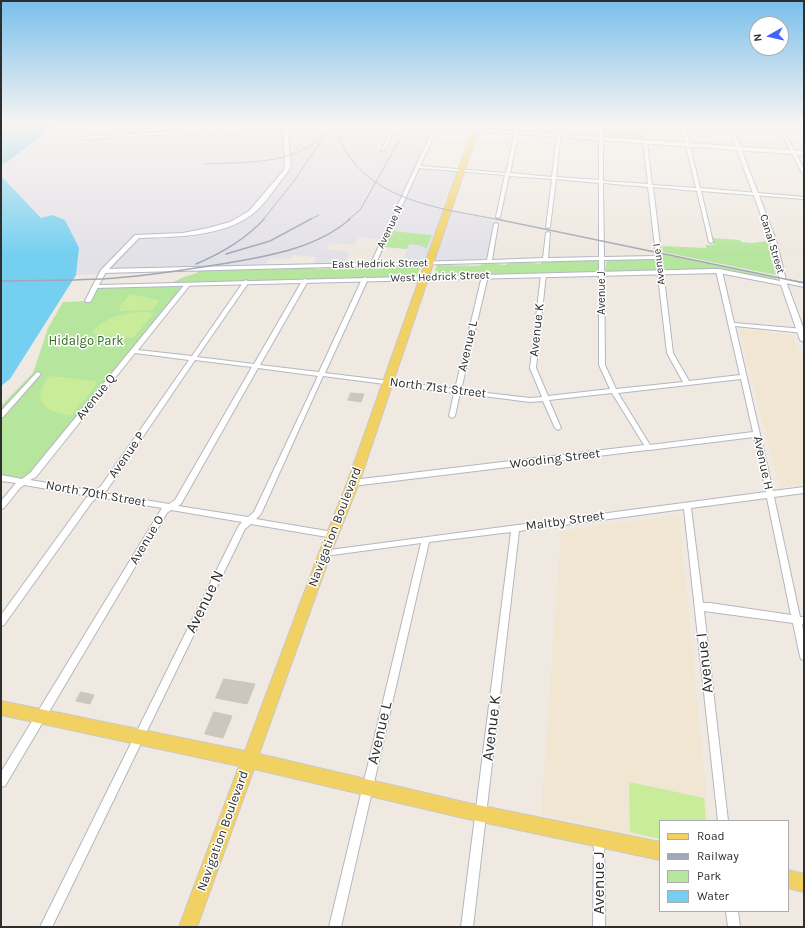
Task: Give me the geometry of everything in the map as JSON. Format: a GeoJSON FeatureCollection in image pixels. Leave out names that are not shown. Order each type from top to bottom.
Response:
{"type":"FeatureCollection","features":[{"type":"Feature","properties":{"kind":"main road","name":"Navigation Boulevard"},"geometry":{"type":"LineString","coordinates":[[188,927],[325,553],[353,483],[461,170]]}},
{"type":"Feature","properties":{"kind":"main road"},"geometry":{"type":"LineString","coordinates":[[1,708],[250,760],[482,814],[659,851]]}},
{"type":"Feature","properties":{"kind":"main road"},"geometry":{"type":"LineString","coordinates":[[789,880],[804,883]]}},
{"type":"Feature","properties":{"kind":"street"},"geometry":{"type":"LineString","coordinates":[[88,301],[103,271],[137,236],[170,236],[203,232],[228,225],[251,212],[287,168]]}},
{"type":"Feature","properties":{"kind":"street","name":"Avenue N"},"geometry":{"type":"LineString","coordinates":[[373,264],[416,168]]}},
{"type":"Feature","properties":{"kind":"street"},"geometry":{"type":"LineString","coordinates":[[436,168],[804,198]]}},
{"type":"Feature","properties":{"kind":"street"},"geometry":{"type":"LineString","coordinates":[[498,217],[509,168]]}},
{"type":"Feature","properties":{"kind":"street"},"geometry":{"type":"LineString","coordinates":[[548,226],[555,168]]}},
{"type":"Feature","properties":{"kind":"street","name":"Avenue J"},"geometry":{"type":"LineString","coordinates":[[602,168],[602,365],[613,390],[649,448]]}},
{"type":"Feature","properties":{"kind":"street","name":"Avenue I"},"geometry":{"type":"LineString","coordinates":[[648,168],[670,353],[688,383]]}},
{"type":"Feature","properties":{"kind":"street"},"geometry":{"type":"LineString","coordinates":[[693,168],[711,242]]}},
{"type":"Feature","properties":{"kind":"street","name":"Canal Street"},"geometry":{"type":"LineString","coordinates":[[747,168],[773,240],[784,283],[804,340]]}},
{"type":"Feature","properties":{"kind":"street"},"geometry":{"type":"LineString","coordinates":[[489,262],[496,224]]}},
{"type":"Feature","properties":{"kind":"street"},"geometry":{"type":"LineString","coordinates":[[545,260],[548,233]]}},
{"type":"Feature","properties":{"kind":"street","name":"East Hedrick Street"},"geometry":{"type":"LineString","coordinates":[[103,271],[658,257]]}},
{"type":"Feature","properties":{"kind":"street","name":"West Hedrick Street"},"geometry":{"type":"LineString","coordinates":[[96,287],[719,270],[784,283],[804,285]]}},
{"type":"Feature","properties":{"kind":"street","name":"Avenue H"},"geometry":{"type":"LineString","coordinates":[[719,270],[800,620],[804,656]]}},
{"type":"Feature","properties":{"kind":"street","name":"Avenue K"},"geometry":{"type":"LineString","coordinates":[[544,275],[533,368],[558,428]]}},
{"type":"Feature","properties":{"kind":"street","name":"Avenue L"},"geometry":{"type":"LineString","coordinates":[[452,416],[485,276]]}},
{"type":"Feature","properties":{"kind":"street","name":"Avenue N"},"geometry":{"type":"LineString","coordinates":[[46,927],[242,527],[257,514],[365,279]]}},
{"type":"Feature","properties":{"kind":"street","name":"Avenue O"},"geometry":{"type":"LineString","coordinates":[[1,782],[164,511],[178,502],[305,281]]}},
{"type":"Feature","properties":{"kind":"street","name":"Avenue P"},"geometry":{"type":"LineString","coordinates":[[1,622],[89,500],[104,488],[195,359],[246,282]]}},
{"type":"Feature","properties":{"kind":"street","name":"Avenue Q"},"geometry":{"type":"LineString","coordinates":[[1,506],[17,486],[33,475],[187,284]]}},
{"type":"Feature","properties":{"kind":"street"},"geometry":{"type":"LineString","coordinates":[[731,324],[802,331]]}},
{"type":"Feature","properties":{"kind":"street","name":"North 71st Street"},"geometry":{"type":"LineString","coordinates":[[134,351],[530,400],[743,377]]}},
{"type":"Feature","properties":{"kind":"street"},"geometry":{"type":"LineString","coordinates":[[1,415],[38,374]]}},
{"type":"Feature","properties":{"kind":"street","name":"Wooding Street"},"geometry":{"type":"LineString","coordinates":[[353,483],[757,434]]}},
{"type":"Feature","properties":{"kind":"street","name":"North 70th Street"},"geometry":{"type":"LineString","coordinates":[[1,478],[333,535]]}},
{"type":"Feature","properties":{"kind":"street","name":"Maltby Street"},"geometry":{"type":"LineString","coordinates":[[325,553],[804,490]]}},
{"type":"Feature","properties":{"kind":"street","name":"Avenue I"},"geometry":{"type":"LineString","coordinates":[[687,505],[723,820]]}},
{"type":"Feature","properties":{"kind":"street","name":"Avenue K"},"geometry":{"type":"LineString","coordinates":[[468,927],[515,528]]}},
{"type":"Feature","properties":{"kind":"street","name":"Avenue L"},"geometry":{"type":"LineString","coordinates":[[335,927],[426,540]]}},
{"type":"Feature","properties":{"kind":"street"},"geometry":{"type":"LineString","coordinates":[[699,607],[710,607],[800,620]]}},
{"type":"Feature","properties":{"kind":"street","name":"Avenue J"},"geometry":{"type":"LineString","coordinates":[[599,838],[599,927]]}},
{"type":"Feature","properties":{"kind":"street"},"geometry":{"type":"LineString","coordinates":[[732,912],[734,927]]}},
{"type":"Feature","properties":{"kind":"shaded area"},"geometry":{"type":"Polygon","coordinates":[[[1,168],[418,168],[457,171],[442,208],[494,218],[487,259],[403,262],[407,249],[385,247],[381,239],[359,237],[354,245],[330,243],[326,249],[350,252],[344,264],[318,265],[314,263],[317,257],[293,255],[290,259],[270,258],[265,266],[76,275],[79,248],[41,218],[1,176],[1,168]]]}},
{"type":"Feature","properties":{"kind":"shaded area"},"geometry":{"type":"Polygon","coordinates":[[[739,329],[793,335],[804,368],[804,483],[780,487],[739,329]]]}},
{"type":"Feature","properties":{"kind":"shaded area"},"geometry":{"type":"Polygon","coordinates":[[[679,515],[709,820],[659,820],[659,840],[541,814],[561,531],[679,515]]]}},
{"type":"Feature","properties":{"kind":"green space"},"geometry":{"type":"Polygon","coordinates":[[[392,231],[432,235],[427,248],[409,244],[407,249],[385,247],[392,231]]]}},
{"type":"Feature","properties":{"kind":"green space"},"geometry":{"type":"Polygon","coordinates":[[[712,238],[740,240],[741,242],[752,243],[768,241],[771,259],[776,275],[663,252],[662,246],[706,248],[706,245],[714,245],[712,238]]]}},
{"type":"Feature","properties":{"kind":"green space"},"geometry":{"type":"Polygon","coordinates":[[[661,254],[777,279],[775,281],[726,271],[666,270],[663,268],[661,254]]]}},
{"type":"Feature","properties":{"kind":"green space"},"geometry":{"type":"Polygon","coordinates":[[[652,259],[656,261],[657,269],[654,271],[610,272],[605,270],[607,260],[652,259]]]}},
{"type":"Feature","properties":{"kind":"green space"},"geometry":{"type":"Polygon","coordinates":[[[592,260],[599,262],[599,270],[597,273],[433,276],[437,265],[476,266],[488,263],[505,265],[512,262],[540,264],[542,262],[592,260]]]}},
{"type":"Feature","properties":{"kind":"green space"},"geometry":{"type":"Polygon","coordinates":[[[375,265],[388,267],[399,265],[421,265],[417,276],[411,277],[171,283],[197,273],[198,269],[321,269],[375,265]]]}},
{"type":"Feature","properties":{"kind":"green space","name":"Hidalgo Park"},"geometry":{"type":"Polygon","coordinates":[[[178,286],[181,288],[24,480],[1,476],[1,406],[33,373],[48,328],[63,302],[90,301],[97,288],[178,286]]]}},
{"type":"Feature","properties":{"kind":"green space"},"geometry":{"type":"Polygon","coordinates":[[[130,294],[158,300],[158,303],[153,310],[120,311],[119,308],[130,294]]]}},
{"type":"Feature","properties":{"kind":"green space"},"geometry":{"type":"Polygon","coordinates":[[[146,312],[154,313],[135,336],[131,338],[94,334],[93,331],[98,326],[111,318],[125,314],[146,312]]]}},
{"type":"Feature","properties":{"kind":"green space"},"geometry":{"type":"Polygon","coordinates":[[[50,376],[96,381],[96,386],[71,416],[47,408],[43,404],[41,392],[44,384],[50,376]]]}},
{"type":"Feature","properties":{"kind":"green space"},"geometry":{"type":"Polygon","coordinates":[[[629,782],[704,798],[706,820],[659,820],[659,839],[630,832],[629,782]]]}},
{"type":"Feature","properties":{"kind":"water"},"geometry":{"type":"Polygon","coordinates":[[[1,176],[41,218],[52,215],[65,220],[79,248],[76,275],[10,379],[1,386],[1,176]]]}},
{"type":"Feature","properties":{"kind":"building"},"geometry":{"type":"Polygon","coordinates":[[[351,393],[364,394],[361,402],[348,400],[351,393]]]}},
{"type":"Feature","properties":{"kind":"building"},"geometry":{"type":"Polygon","coordinates":[[[224,679],[255,684],[247,704],[216,698],[224,679]]]}},
{"type":"Feature","properties":{"kind":"building"},"geometry":{"type":"Polygon","coordinates":[[[81,692],[94,695],[90,704],[76,701],[81,692]]]}},
{"type":"Feature","properties":{"kind":"building"},"geometry":{"type":"Polygon","coordinates":[[[214,712],[232,716],[223,738],[205,734],[214,712]]]}},
{"type":"Feature","properties":{"kind":"railway"},"geometry":{"type":"LineString","coordinates":[[263,220],[303,168]]}},
{"type":"Feature","properties":{"kind":"railway"},"geometry":{"type":"LineString","coordinates":[[360,168],[376,182]]}},
{"type":"Feature","properties":{"kind":"railway"},"geometry":{"type":"LineString","coordinates":[[376,182],[384,168]]}},
{"type":"Feature","properties":{"kind":"railway"},"geometry":{"type":"LineString","coordinates":[[348,220],[360,210],[376,182]]}},
{"type":"Feature","properties":{"kind":"railway"},"geometry":{"type":"LineString","coordinates":[[376,182],[400,195],[420,203],[461,213],[500,220]]}},
{"type":"Feature","properties":{"kind":"railway"},"geometry":{"type":"LineString","coordinates":[[311,219],[319,215]]}},
{"type":"Feature","properties":{"kind":"railway"},"geometry":{"type":"LineString","coordinates":[[196,264],[241,240],[264,219]]}},
{"type":"Feature","properties":{"kind":"railway"},"geometry":{"type":"LineString","coordinates":[[226,254],[270,241],[311,219]]}},
{"type":"Feature","properties":{"kind":"railway"},"geometry":{"type":"LineString","coordinates":[[1,281],[116,278],[172,272],[244,260],[276,254],[308,244],[337,229],[350,219]]}},
{"type":"Feature","properties":{"kind":"railway"},"geometry":{"type":"LineString","coordinates":[[500,220],[804,283]]}}]}
